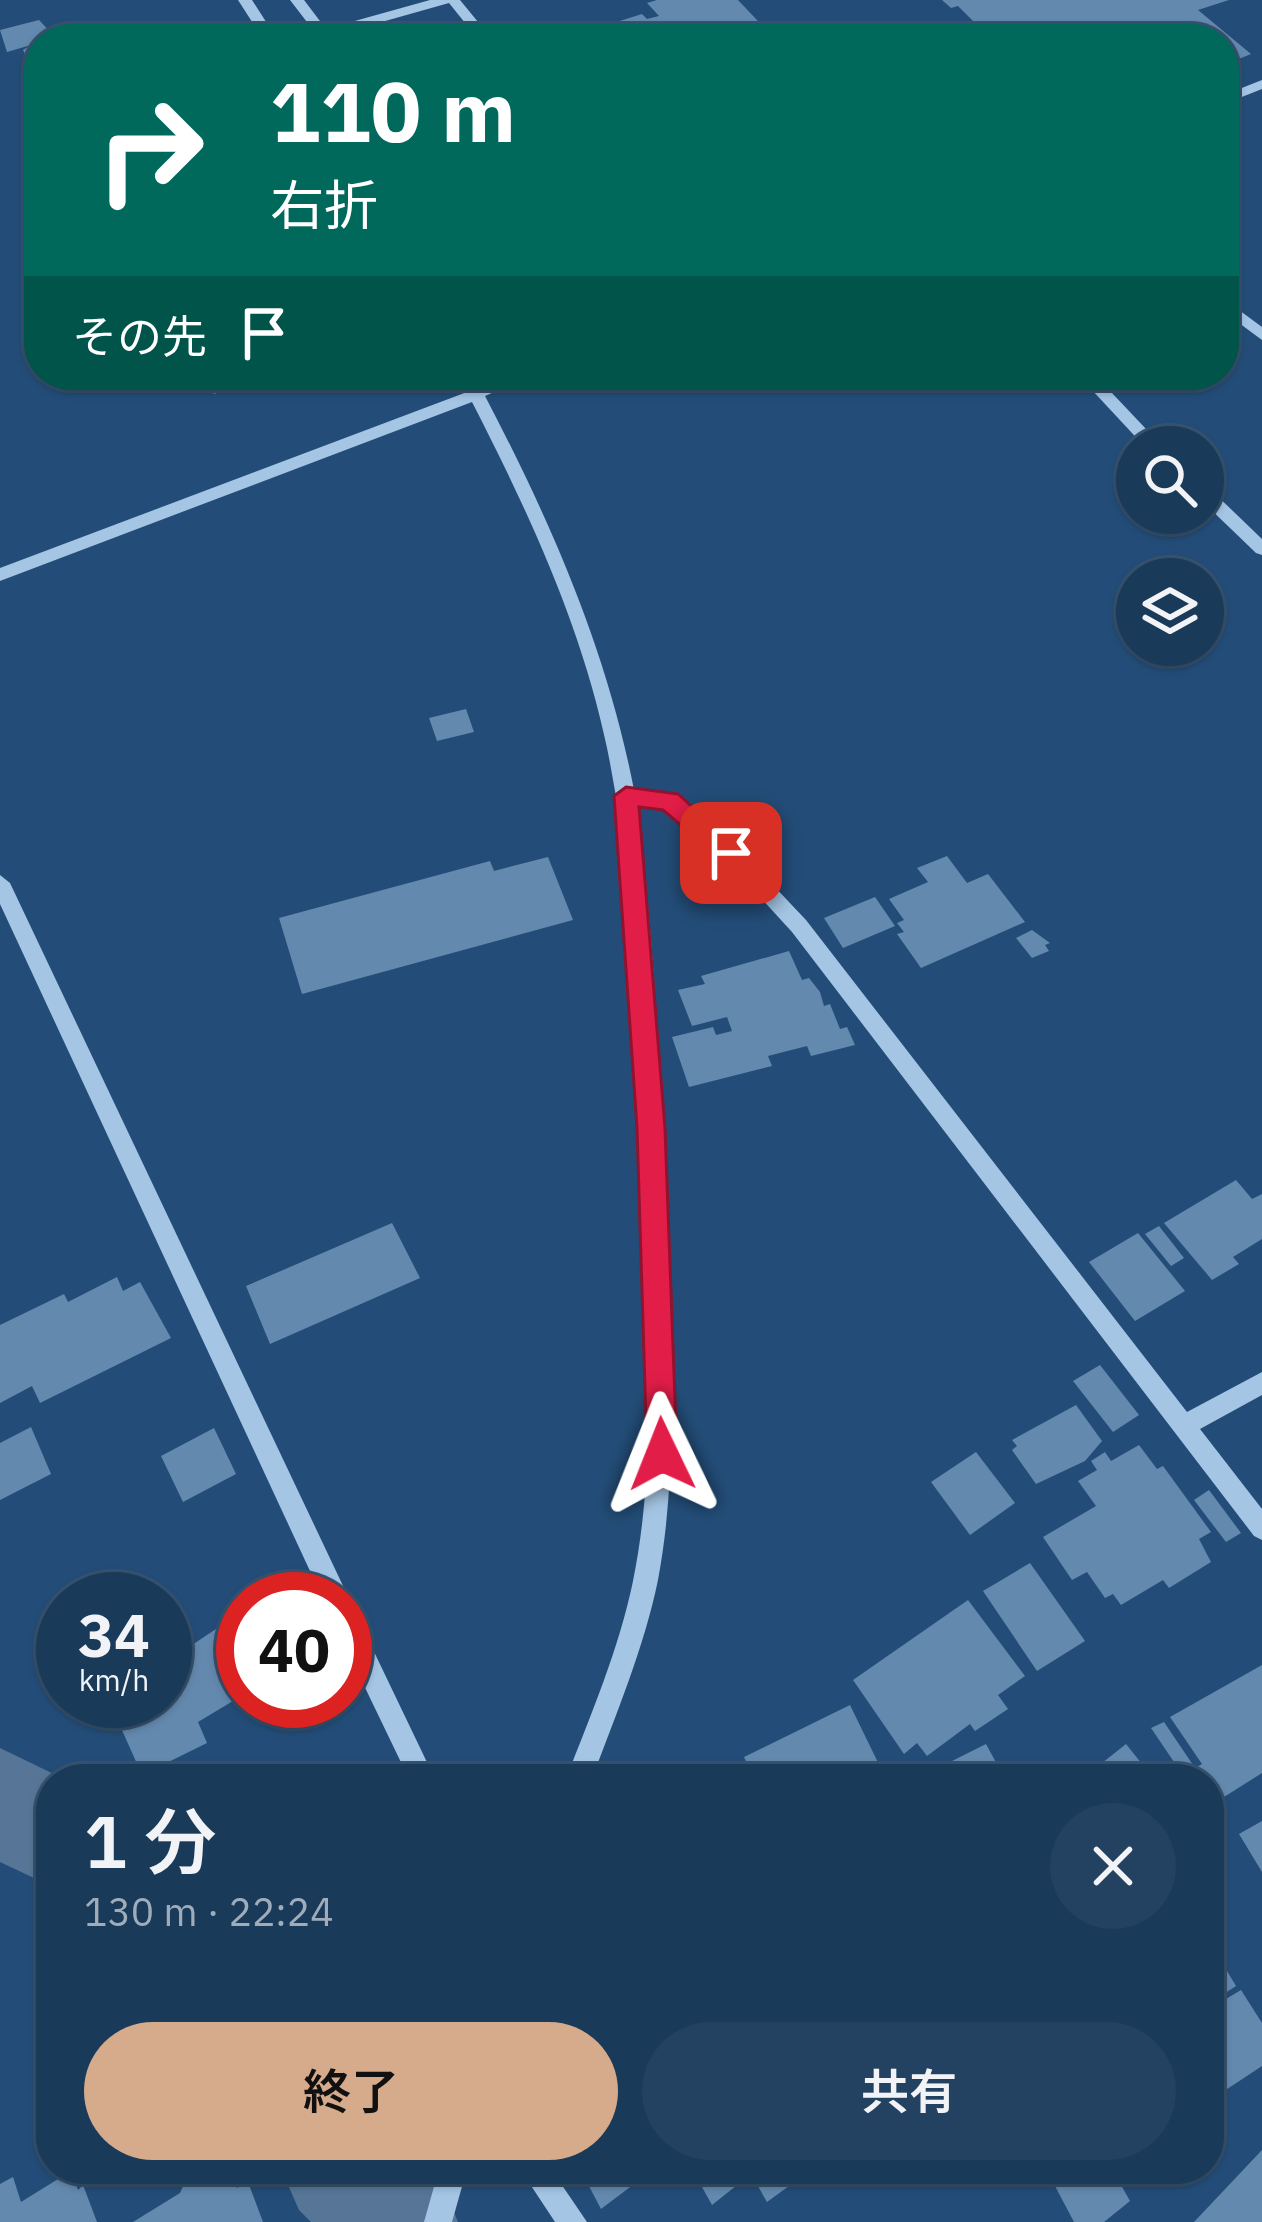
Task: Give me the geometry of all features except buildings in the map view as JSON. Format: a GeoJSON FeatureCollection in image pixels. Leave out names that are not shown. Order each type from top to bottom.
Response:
{"type":"FeatureCollection","features":[{"type":"Feature","properties":{"kind":"street"},"geometry":{"type":"LineString","coordinates":[[297,0],[316,24]]}},
{"type":"Feature","properties":{"kind":"street"},"geometry":{"type":"LineString","coordinates":[[376,24],[458,3]]}},
{"type":"Feature","properties":{"kind":"street"},"geometry":{"type":"LineString","coordinates":[[474,390],[560,578],[599,689],[626,796],[651,1128],[662,1454],[650,1558],[624,1658],[585,1764]]}},
{"type":"Feature","properties":{"kind":"street"},"geometry":{"type":"LineString","coordinates":[[0,575],[491,390]]}},
{"type":"Feature","properties":{"kind":"street"},"geometry":{"type":"LineString","coordinates":[[1101,390],[1135,426]]}},
{"type":"Feature","properties":{"kind":"street"},"geometry":{"type":"LineString","coordinates":[[1224,513],[1262,549]]}},
{"type":"Feature","properties":{"kind":"street"},"geometry":{"type":"LineString","coordinates":[[626,796],[670,801],[731,853],[799,926],[1262,1528]]}},
{"type":"Feature","properties":{"kind":"street"},"geometry":{"type":"LineString","coordinates":[[0,884],[322,1572]]}},
{"type":"Feature","properties":{"kind":"street"},"geometry":{"type":"LineString","coordinates":[[1186,1425],[1262,1383]]}},
{"type":"Feature","properties":{"kind":"street"},"geometry":{"type":"LineString","coordinates":[[372,1675],[415,1764]]}},
{"type":"Feature","properties":{"kind":"street"},"geometry":{"type":"LineString","coordinates":[[440,2215],[449,2184]]}},
{"type":"Feature","properties":{"kind":"street"},"geometry":{"type":"LineString","coordinates":[[545,2184],[573,2222]]}},
{"type":"Feature","properties":{"kind":"waterway"},"geometry":{"type":"LineString","coordinates":[[0,1801],[36,1823]]}},
{"type":"Feature","properties":{"kind":"waterway"},"geometry":{"type":"LineString","coordinates":[[357,2184],[399,2222]]}},
{"type":"Feature","properties":{"kind":"route"},"geometry":{"type":"LineString","coordinates":[[662,1454],[651,1128],[626,796],[670,801],[731,853]]}}]}
